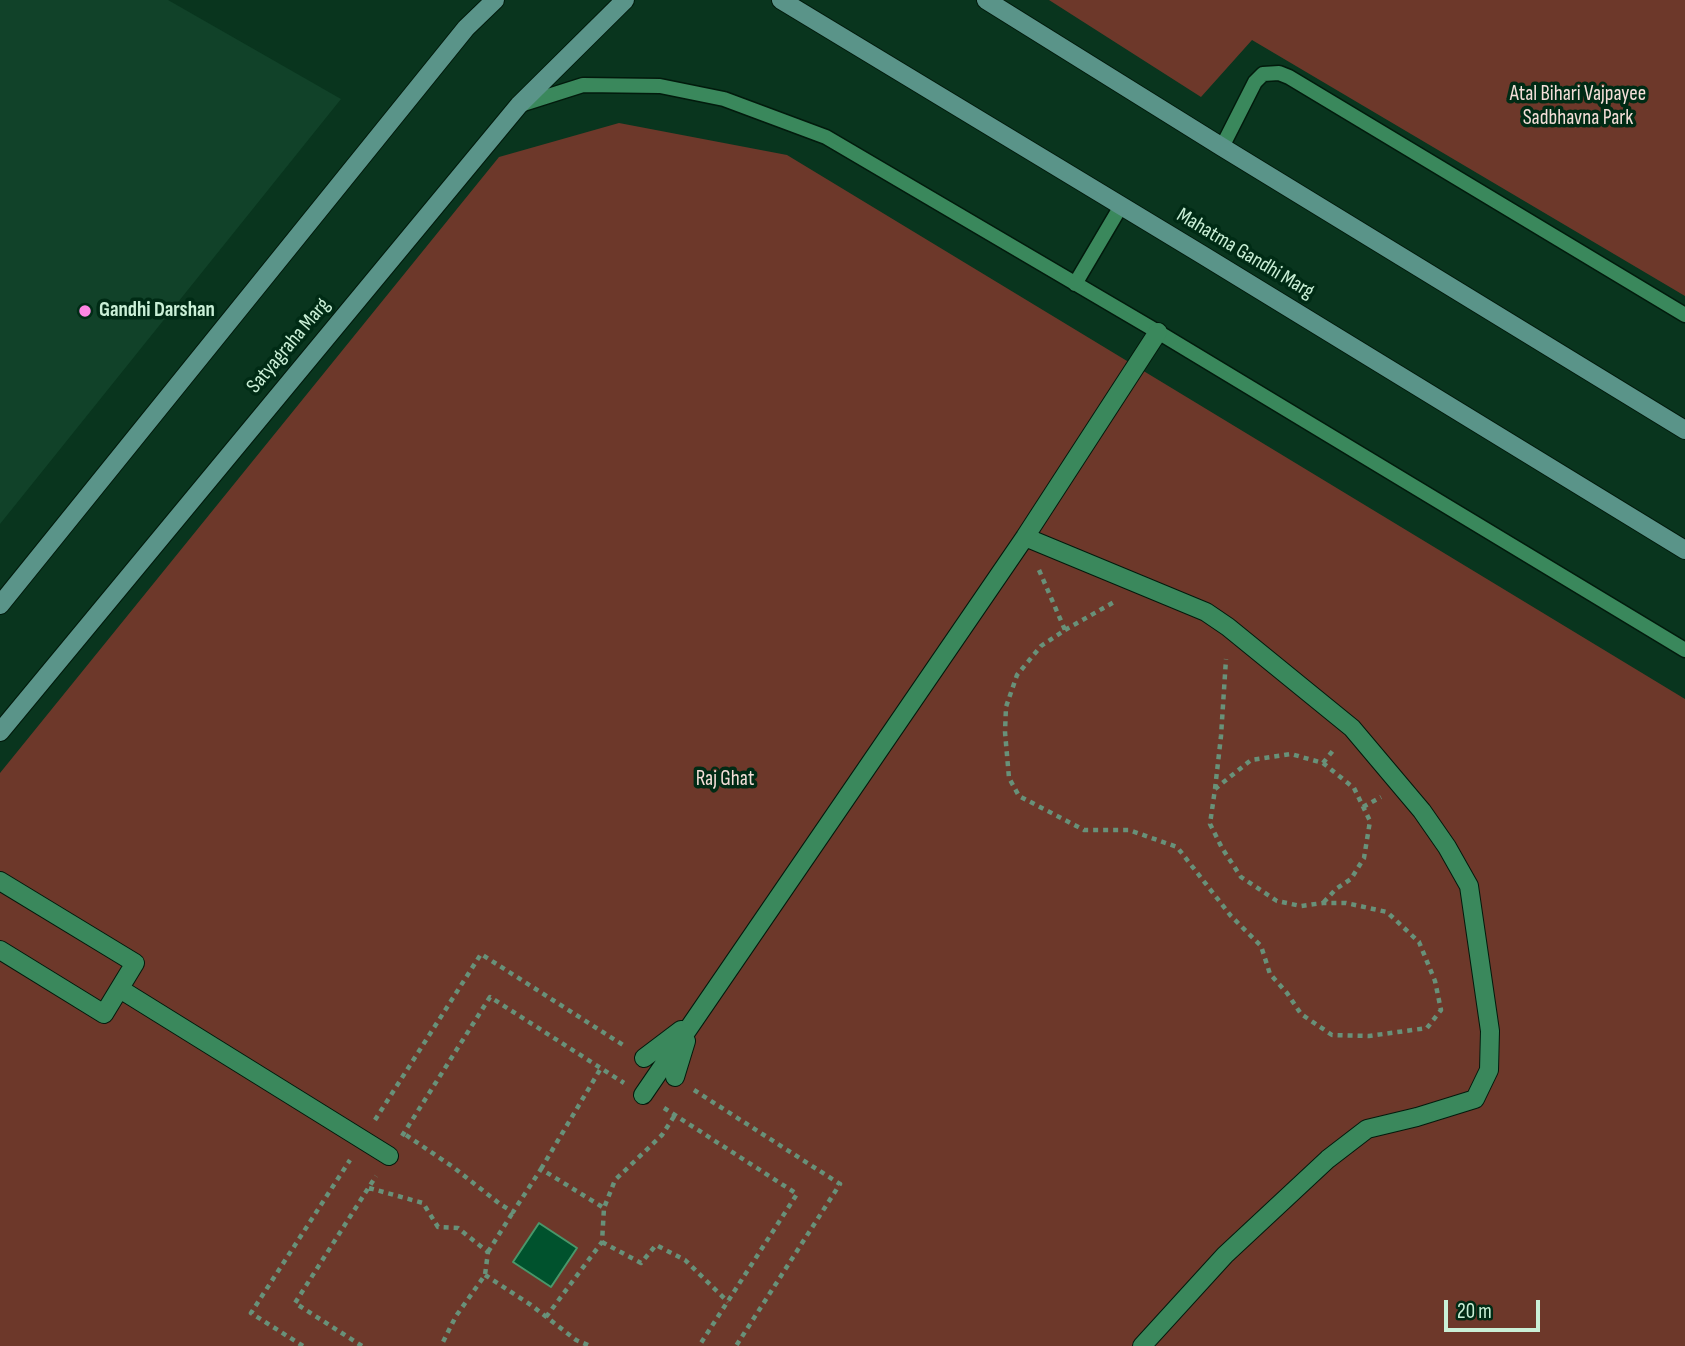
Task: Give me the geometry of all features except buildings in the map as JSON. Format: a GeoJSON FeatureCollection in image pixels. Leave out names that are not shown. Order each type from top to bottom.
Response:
{"type":"FeatureCollection","features":[{"type":"Feature","properties":{"kind":"main road"},"geometry":{"type":"LineString","coordinates":[[466,28],[481,0]]}},
{"type":"Feature","properties":{"kind":"main road"},"geometry":{"type":"LineString","coordinates":[[0,605],[466,28],[495,0]]}},
{"type":"Feature","properties":{"kind":"main road","name":"Satyagraha Marg"},"geometry":{"type":"LineString","coordinates":[[0,732],[519,105],[625,0]]}},
{"type":"Feature","properties":{"kind":"main road","name":"Mahatma Gandhi Marg"},"geometry":{"type":"LineString","coordinates":[[781,0],[1685,550]]}},
{"type":"Feature","properties":{"kind":"main road"},"geometry":{"type":"LineString","coordinates":[[986,0],[1685,430]]}},
{"type":"Feature","properties":{"kind":"street"},"geometry":{"type":"LineString","coordinates":[[643,1095],[1024,537],[1158,332]]}},
{"type":"Feature","properties":{"kind":"street"},"geometry":{"type":"LineString","coordinates":[[1024,537],[1206,612],[1228,627],[1352,729],[1422,811],[1469,886],[1490,1031],[1489,1070],[1475,1099],[1367,1129],[1328,1159],[1225,1255],[1142,1346]]}},
{"type":"Feature","properties":{"kind":"street"},"geometry":{"type":"LineString","coordinates":[[0,881],[135,963],[104,1014],[0,950]]}},
{"type":"Feature","properties":{"kind":"street"},"geometry":{"type":"LineString","coordinates":[[120,989],[389,1156]]}},
{"type":"Feature","properties":{"kind":"street"},"geometry":{"type":"LineString","coordinates":[[644,1058],[692,1022]]}},
{"type":"Feature","properties":{"kind":"street"},"geometry":{"type":"LineString","coordinates":[[675,1077],[692,1022]]}},
{"type":"Feature","properties":{"kind":"lane"},"geometry":{"type":"LineString","coordinates":[[1222,147],[1255,82],[1264,74],[1279,73],[1685,315]]}},
{"type":"Feature","properties":{"kind":"lane"},"geometry":{"type":"LineString","coordinates":[[519,105],[583,85],[660,86],[724,99],[826,137],[1158,332],[1685,650]]}},
{"type":"Feature","properties":{"kind":"lane"},"geometry":{"type":"LineString","coordinates":[[1075,284],[1121,206]]}},
{"type":"Feature","properties":{"kind":"path"},"geometry":{"type":"LineString","coordinates":[[1024,537],[1065,630]]}},
{"type":"Feature","properties":{"kind":"path"},"geometry":{"type":"LineString","coordinates":[[1142,586],[1041,646],[1017,675],[1006,708],[1005,732],[1009,778],[1019,796],[1084,830],[1129,830],[1177,847],[1231,916],[1261,946],[1270,974],[1301,1014],[1332,1035],[1369,1036],[1427,1028],[1441,1010],[1435,981],[1419,942],[1387,912],[1346,903],[1301,906],[1277,901],[1241,877],[1210,824],[1221,736],[1228,627]]}},
{"type":"Feature","properties":{"kind":"path"},"geometry":{"type":"LineString","coordinates":[[1214,789],[1251,760],[1291,754],[1323,763],[1354,788],[1370,821],[1364,858],[1351,879],[1323,903]]}},
{"type":"Feature","properties":{"kind":"path"},"geometry":{"type":"LineString","coordinates":[[303,1346],[251,1312],[481,954],[644,1058]]}},
{"type":"Feature","properties":{"kind":"path"},"geometry":{"type":"LineString","coordinates":[[362,1346],[295,1303],[490,997],[797,1194],[699,1346]]}},
{"type":"Feature","properties":{"kind":"path"},"geometry":{"type":"LineString","coordinates":[[441,1346],[456,1316],[485,1275],[488,1252],[601,1068]]}},
{"type":"Feature","properties":{"kind":"path"},"geometry":{"type":"LineString","coordinates":[[675,1077],[840,1184],[736,1346]]}},
{"type":"Feature","properties":{"kind":"path"},"geometry":{"type":"LineString","coordinates":[[546,1317],[602,1242],[604,1208],[615,1180],[663,1135],[675,1115]]}},
{"type":"Feature","properties":{"kind":"path"},"geometry":{"type":"LineString","coordinates":[[403,1133],[513,1212]]}},
{"type":"Feature","properties":{"kind":"path"},"geometry":{"type":"LineString","coordinates":[[541,1169],[604,1208]]}},
{"type":"Feature","properties":{"kind":"path"},"geometry":{"type":"LineString","coordinates":[[369,1188],[423,1203],[438,1227],[458,1228],[488,1252]]}},
{"type":"Feature","properties":{"kind":"path"},"geometry":{"type":"LineString","coordinates":[[602,1242],[641,1263],[656,1245],[685,1260],[728,1302]]}},
{"type":"Feature","properties":{"kind":"path"},"geometry":{"type":"LineString","coordinates":[[485,1275],[531,1305],[576,1340],[590,1346]]}},
{"type":"Feature","properties":{"kind":"shaded area","name":"Gandhi Darshan"},"geometry":{"type":"Polygon","coordinates":[[[0,0],[168,0],[341,99],[0,524],[0,0]]]}},
{"type":"Feature","properties":{"kind":"green space","name":"Atal Bihari Vajpayee Sadbhavna Park"},"geometry":{"type":"Polygon","coordinates":[[[1049,0],[1685,0],[1685,296],[1252,40],[1201,97],[1049,0]]]}},
{"type":"Feature","properties":{"kind":"green space","name":"Raj Ghat"},"geometry":{"type":"Polygon","coordinates":[[[619,123],[787,155],[1685,699],[1685,1346],[0,1346],[0,773],[499,157],[619,123]]]}},
{"type":"Feature","properties":{"kind":"place","name":"Gandhi Darshan"},"geometry":{"type":"Point","coordinates":[85,311]}}]}
